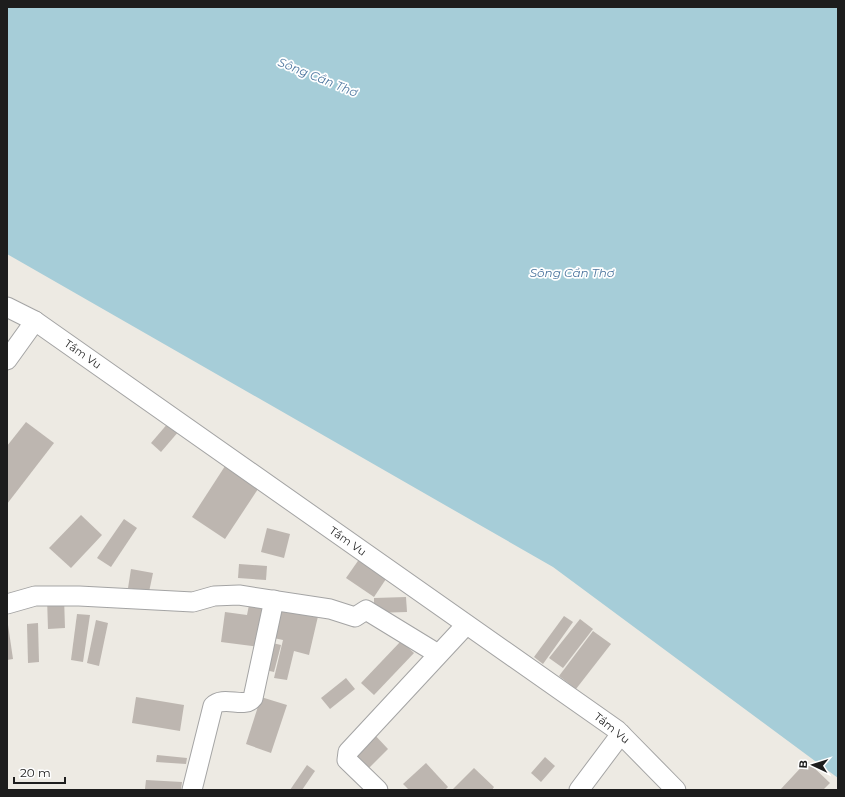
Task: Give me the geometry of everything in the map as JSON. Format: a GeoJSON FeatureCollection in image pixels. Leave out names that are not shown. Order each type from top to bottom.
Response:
{"type":"FeatureCollection","features":[{"type":"Feature","properties":{"kind":"street","name":"Tầm Vu"},"geometry":{"type":"LineString","coordinates":[[7,307],[35,321],[621,734],[676,790]]}},
{"type":"Feature","properties":{"kind":"street"},"geometry":{"type":"LineString","coordinates":[[7,360],[35,321]]}},
{"type":"Feature","properties":{"kind":"street"},"geometry":{"type":"LineString","coordinates":[[7,604],[35,596],[80,596],[193,602],[214,596],[239,595],[330,609],[355,616],[366,610],[438,654]]}},
{"type":"Feature","properties":{"kind":"street"},"geometry":{"type":"LineString","coordinates":[[192,790],[213,706],[220,702],[248,702],[253,698],[274,600]]}},
{"type":"Feature","properties":{"kind":"street"},"geometry":{"type":"LineString","coordinates":[[378,790],[347,760],[348,752],[466,624]]}},
{"type":"Feature","properties":{"kind":"street"},"geometry":{"type":"LineString","coordinates":[[579,790],[621,734]]}},
{"type":"Feature","properties":{"kind":"water","name":"Sông Cần Thơ"},"geometry":{"type":"Polygon","coordinates":[[[7,7],[838,7],[838,778],[553,567],[7,254],[7,7]]]}},
{"type":"Feature","properties":{"kind":"building"},"geometry":{"type":"Polygon","coordinates":[[[26,422],[54,443],[7,504],[7,446],[26,422]]]}},
{"type":"Feature","properties":{"kind":"building"},"geometry":{"type":"Polygon","coordinates":[[[169,422],[179,431],[161,452],[151,443],[169,422]]]}},
{"type":"Feature","properties":{"kind":"building"},"geometry":{"type":"Polygon","coordinates":[[[227,463],[260,486],[225,539],[192,517],[227,463]]]}},
{"type":"Feature","properties":{"kind":"building"},"geometry":{"type":"Polygon","coordinates":[[[81,515],[102,535],[71,568],[49,548],[81,515]]]}},
{"type":"Feature","properties":{"kind":"building"},"geometry":{"type":"Polygon","coordinates":[[[124,519],[137,528],[111,567],[97,558],[124,519]]]}},
{"type":"Feature","properties":{"kind":"building"},"geometry":{"type":"Polygon","coordinates":[[[267,528],[290,534],[284,558],[261,552],[267,528]]]}},
{"type":"Feature","properties":{"kind":"building"},"geometry":{"type":"Polygon","coordinates":[[[360,558],[388,576],[374,597],[346,578],[360,558]]]}},
{"type":"Feature","properties":{"kind":"building"},"geometry":{"type":"Polygon","coordinates":[[[239,564],[267,566],[266,580],[238,578],[239,564]]]}},
{"type":"Feature","properties":{"kind":"building"},"geometry":{"type":"Polygon","coordinates":[[[131,569],[153,573],[149,592],[128,588],[131,569]]]}},
{"type":"Feature","properties":{"kind":"building"},"geometry":{"type":"Polygon","coordinates":[[[64,597],[65,628],[48,629],[47,598],[64,597]]]}},
{"type":"Feature","properties":{"kind":"building"},"geometry":{"type":"Polygon","coordinates":[[[406,597],[407,612],[374,613],[374,598],[406,597]]]}},
{"type":"Feature","properties":{"kind":"building"},"geometry":{"type":"Polygon","coordinates":[[[250,600],[266,602],[260,647],[221,642],[225,612],[247,615],[250,600]]]}},
{"type":"Feature","properties":{"kind":"building"},"geometry":{"type":"Polygon","coordinates":[[[277,602],[319,612],[309,655],[294,651],[287,680],[274,678],[283,640],[269,637],[277,602]]]}},
{"type":"Feature","properties":{"kind":"building"},"geometry":{"type":"Polygon","coordinates":[[[77,614],[90,615],[83,662],[71,660],[77,614]]]}},
{"type":"Feature","properties":{"kind":"building"},"geometry":{"type":"Polygon","coordinates":[[[564,616],[573,622],[543,664],[534,657],[564,616]]]}},
{"type":"Feature","properties":{"kind":"building"},"geometry":{"type":"Polygon","coordinates":[[[7,618],[13,659],[7,660],[7,618]]]}},
{"type":"Feature","properties":{"kind":"building"},"geometry":{"type":"Polygon","coordinates":[[[580,619],[593,629],[563,668],[549,658],[580,619]]]}},
{"type":"Feature","properties":{"kind":"building"},"geometry":{"type":"Polygon","coordinates":[[[96,620],[108,623],[99,666],[87,663],[96,620]]]}},
{"type":"Feature","properties":{"kind":"building"},"geometry":{"type":"Polygon","coordinates":[[[38,623],[39,662],[28,663],[27,624],[38,623]]]}},
{"type":"Feature","properties":{"kind":"building"},"geometry":{"type":"Polygon","coordinates":[[[593,631],[611,644],[576,689],[559,676],[593,631]]]}},
{"type":"Feature","properties":{"kind":"building"},"geometry":{"type":"Polygon","coordinates":[[[401,641],[414,653],[374,695],[361,683],[401,641]]]}},
{"type":"Feature","properties":{"kind":"building"},"geometry":{"type":"Polygon","coordinates":[[[268,642],[281,645],[274,672],[261,669],[268,642]]]}},
{"type":"Feature","properties":{"kind":"building"},"geometry":{"type":"Polygon","coordinates":[[[346,678],[355,689],[330,709],[321,698],[346,678]]]}},
{"type":"Feature","properties":{"kind":"building"},"geometry":{"type":"Polygon","coordinates":[[[136,697],[184,705],[180,731],[132,723],[136,697]]]}},
{"type":"Feature","properties":{"kind":"building"},"geometry":{"type":"Polygon","coordinates":[[[261,697],[287,705],[271,753],[246,744],[261,697]]]}},
{"type":"Feature","properties":{"kind":"building"},"geometry":{"type":"Polygon","coordinates":[[[372,732],[388,749],[367,770],[351,753],[372,732]]]}},
{"type":"Feature","properties":{"kind":"building"},"geometry":{"type":"Polygon","coordinates":[[[157,755],[187,758],[186,764],[156,762],[157,755]]]}},
{"type":"Feature","properties":{"kind":"building"},"geometry":{"type":"Polygon","coordinates":[[[545,757],[555,766],[541,782],[531,773],[545,757]]]}},
{"type":"Feature","properties":{"kind":"building"},"geometry":{"type":"Polygon","coordinates":[[[807,761],[830,783],[823,790],[780,790],[807,761]]]}},
{"type":"Feature","properties":{"kind":"building"},"geometry":{"type":"Polygon","coordinates":[[[426,763],[448,787],[445,790],[409,790],[403,784],[426,763]]]}},
{"type":"Feature","properties":{"kind":"building"},"geometry":{"type":"Polygon","coordinates":[[[307,765],[315,771],[302,790],[290,790],[307,765]]]}},
{"type":"Feature","properties":{"kind":"building"},"geometry":{"type":"Polygon","coordinates":[[[474,768],[494,787],[492,790],[452,790],[474,768]]]}},
{"type":"Feature","properties":{"kind":"building"},"geometry":{"type":"Polygon","coordinates":[[[146,780],[182,782],[181,790],[145,789],[146,780]]]}}]}
